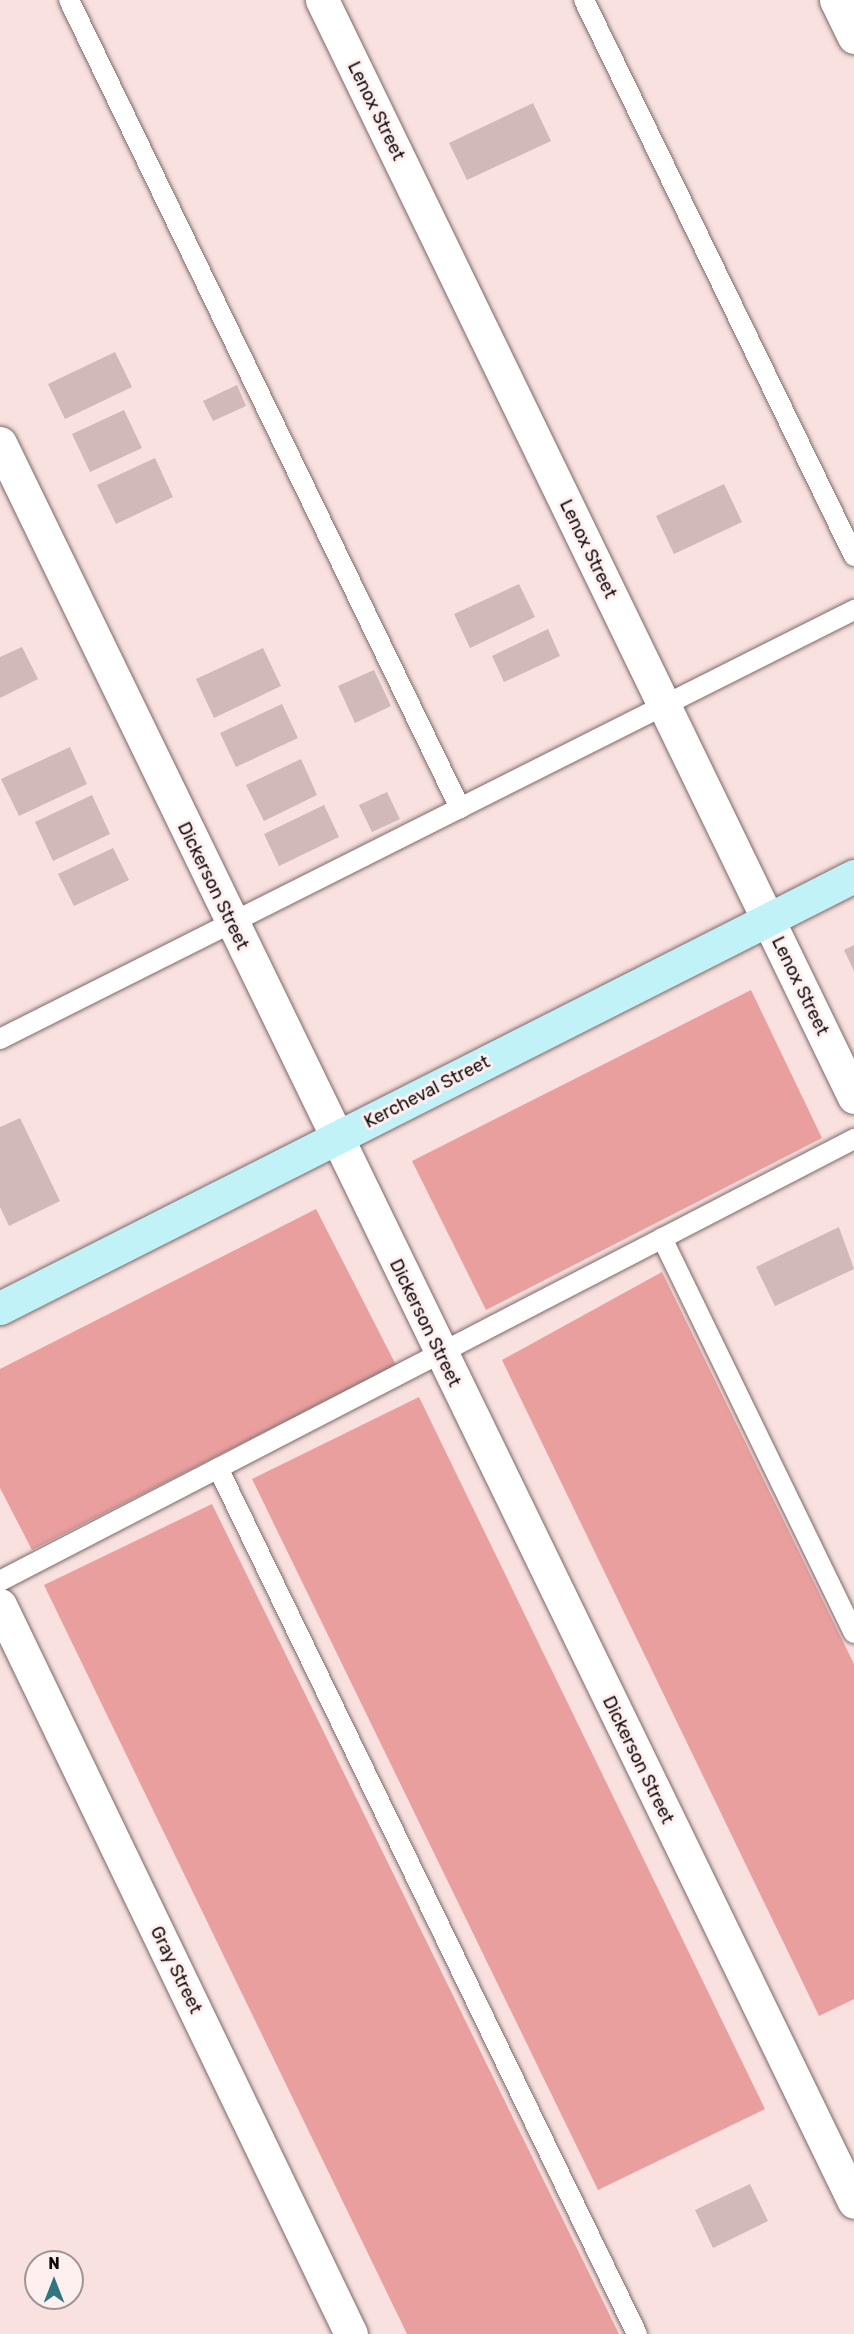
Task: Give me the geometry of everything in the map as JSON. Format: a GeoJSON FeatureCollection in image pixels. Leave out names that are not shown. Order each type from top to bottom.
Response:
{"type":"FeatureCollection","features":[{"type":"Feature","properties":{"kind":"street","name":"Lenox Street"},"geometry":{"type":"LineString","coordinates":[[322,0],[854,1097]]}},
{"type":"Feature","properties":{"kind":"street"},"geometry":{"type":"LineString","coordinates":[[836,0],[854,38]]}},
{"type":"Feature","properties":{"kind":"street","name":"Dickerson Street"},"geometry":{"type":"LineString","coordinates":[[0,443],[232,925],[854,2202]]}},
{"type":"Feature","properties":{"kind":"street","name":"Kercheval Street"},"geometry":{"type":"LineString","coordinates":[[0,1308],[854,876]]}},
{"type":"Feature","properties":{"kind":"street","name":"Gray Street"},"geometry":{"type":"LineString","coordinates":[[0,1605],[351,2334]]}},
{"type":"Feature","properties":{"kind":"lane"},"geometry":{"type":"LineString","coordinates":[[69,0],[460,808]]}},
{"type":"Feature","properties":{"kind":"lane"},"geometry":{"type":"LineString","coordinates":[[584,0],[854,556]]}},
{"type":"Feature","properties":{"kind":"lane"},"geometry":{"type":"LineString","coordinates":[[0,1039],[232,925],[663,704],[854,610]]}},
{"type":"Feature","properties":{"kind":"lane"},"geometry":{"type":"LineString","coordinates":[[0,1581],[854,1139]]}},
{"type":"Feature","properties":{"kind":"lane"},"geometry":{"type":"LineString","coordinates":[[662,1238],[854,1633]]}},
{"type":"Feature","properties":{"kind":"lane"},"geometry":{"type":"LineString","coordinates":[[218,1468],[637,2334]]}},
{"type":"Feature","properties":{"kind":"shaded area"},"geometry":{"type":"Polygon","coordinates":[[[751,990],[822,1138],[486,1310],[412,1161],[751,990]]]}},
{"type":"Feature","properties":{"kind":"shaded area"},"geometry":{"type":"Polygon","coordinates":[[[316,1209],[396,1365],[32,1550],[0,1488],[0,1369],[316,1209]]]}},
{"type":"Feature","properties":{"kind":"shaded area"},"geometry":{"type":"Polygon","coordinates":[[[662,1272],[854,1664],[854,1999],[819,2016],[502,1360],[662,1272]]]}},
{"type":"Feature","properties":{"kind":"shaded area"},"geometry":{"type":"Polygon","coordinates":[[[419,1397],[765,2109],[598,2190],[252,1479],[419,1397]]]}},
{"type":"Feature","properties":{"kind":"shaded area"},"geometry":{"type":"Polygon","coordinates":[[[212,1504],[619,2334],[407,2334],[44,1585],[212,1504]]]}},
{"type":"Feature","properties":{"kind":"building"},"geometry":{"type":"Polygon","coordinates":[[[533,103],[551,141],[467,180],[449,143],[533,103]]]}},
{"type":"Feature","properties":{"kind":"building"},"geometry":{"type":"Polygon","coordinates":[[[115,352],[132,387],[65,419],[48,384],[115,352]]]}},
{"type":"Feature","properties":{"kind":"building"},"geometry":{"type":"Polygon","coordinates":[[[237,385],[246,406],[213,421],[203,401],[237,385]]]}},
{"type":"Feature","properties":{"kind":"building"},"geometry":{"type":"Polygon","coordinates":[[[124,410],[142,448],[90,472],[72,434],[124,410]]]}},
{"type":"Feature","properties":{"kind":"building"},"geometry":{"type":"Polygon","coordinates":[[[155,458],[173,497],[116,524],[97,485],[155,458]]]}},
{"type":"Feature","properties":{"kind":"building"},"geometry":{"type":"Polygon","coordinates":[[[724,484],[742,522],[674,554],[656,516],[724,484]]]}},
{"type":"Feature","properties":{"kind":"building"},"geometry":{"type":"Polygon","coordinates":[[[519,584],[535,617],[470,648],[454,614],[519,584]]]}},
{"type":"Feature","properties":{"kind":"building"},"geometry":{"type":"Polygon","coordinates":[[[548,629],[560,656],[504,682],[492,656],[548,629]]]}},
{"type":"Feature","properties":{"kind":"building"},"geometry":{"type":"Polygon","coordinates":[[[22,647],[38,679],[0,698],[0,657],[22,647]]]}},
{"type":"Feature","properties":{"kind":"building"},"geometry":{"type":"Polygon","coordinates":[[[263,648],[281,686],[214,718],[196,679],[263,648]]]}},
{"type":"Feature","properties":{"kind":"building"},"geometry":{"type":"Polygon","coordinates":[[[374,670],[391,706],[355,723],[338,686],[374,670]]]}},
{"type":"Feature","properties":{"kind":"building"},"geometry":{"type":"Polygon","coordinates":[[[282,704],[298,738],[236,767],[220,733],[282,704]]]}},
{"type":"Feature","properties":{"kind":"building"},"geometry":{"type":"Polygon","coordinates":[[[70,747],[87,784],[19,816],[1,779],[70,747]]]}},
{"type":"Feature","properties":{"kind":"building"},"geometry":{"type":"Polygon","coordinates":[[[301,759],[317,795],[264,821],[246,785],[301,759]]]}},
{"type":"Feature","properties":{"kind":"building"},"geometry":{"type":"Polygon","coordinates":[[[387,792],[400,819],[372,832],[359,805],[387,792]]]}},
{"type":"Feature","properties":{"kind":"building"},"geometry":{"type":"Polygon","coordinates":[[[92,795],[110,834],[53,861],[35,822],[92,795]]]}},
{"type":"Feature","properties":{"kind":"building"},"geometry":{"type":"Polygon","coordinates":[[[324,805],[339,837],[279,866],[264,834],[324,805]]]}},
{"type":"Feature","properties":{"kind":"building"},"geometry":{"type":"Polygon","coordinates":[[[113,848],[129,880],[74,906],[58,874],[113,848]]]}},
{"type":"Feature","properties":{"kind":"building"},"geometry":{"type":"Polygon","coordinates":[[[854,945],[854,971],[844,950],[854,945]]]}},
{"type":"Feature","properties":{"kind":"building"},"geometry":{"type":"Polygon","coordinates":[[[20,1118],[60,1201],[9,1226],[0,1207],[0,1127],[20,1118]]]}},
{"type":"Feature","properties":{"kind":"building"},"geometry":{"type":"Polygon","coordinates":[[[839,1227],[854,1269],[775,1306],[756,1267],[839,1227]]]}},
{"type":"Feature","properties":{"kind":"building"},"geometry":{"type":"Polygon","coordinates":[[[750,2184],[768,2221],[713,2248],[695,2210],[750,2184]]]}}]}
